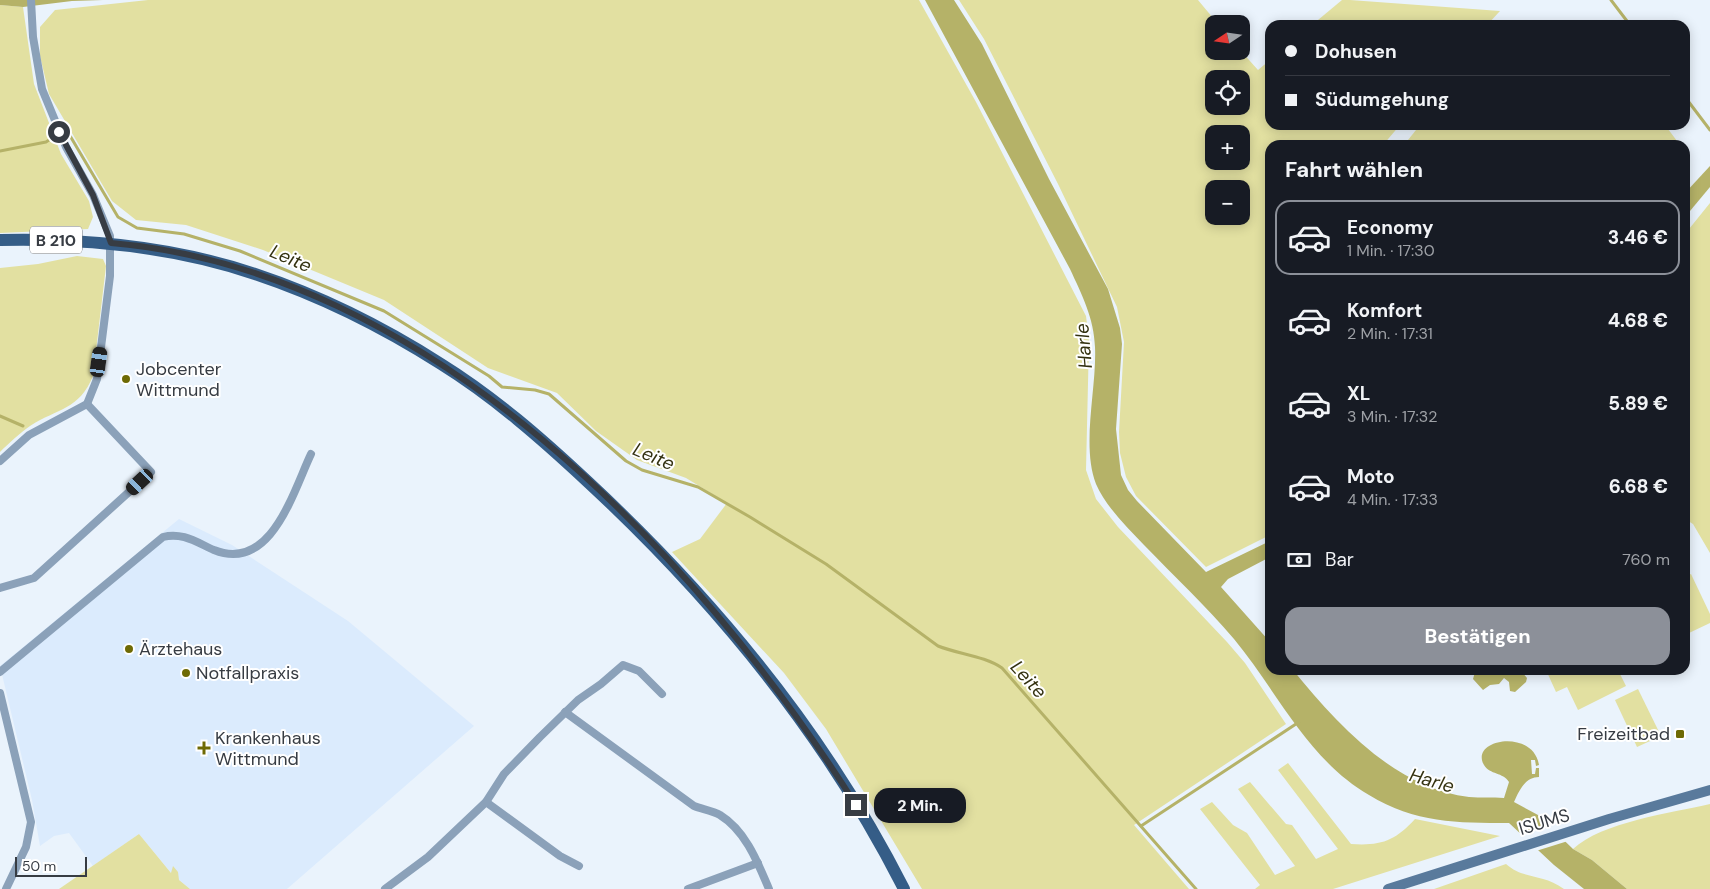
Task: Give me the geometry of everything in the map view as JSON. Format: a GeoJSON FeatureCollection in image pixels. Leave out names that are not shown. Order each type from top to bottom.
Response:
{"type":"FeatureCollection","features":[{"type":"Feature","properties":{"kind":"main road","name":"B 210"},"geometry":{"type":"LineString","coordinates":[[0,240],[73,240],[111,243],[169,251],[254,274],[328,302],[372,324],[443,365],[528,428],[615,507],[698,593],[755,660],[820,748],[904,889]]}},
{"type":"Feature","properties":{"kind":"main road","name":"ISUMS"},"geometry":{"type":"LineString","coordinates":[[1388,889],[1566,832],[1710,790]]}},
{"type":"Feature","properties":{"kind":"street"},"geometry":{"type":"LineString","coordinates":[[0,462],[29,435],[86,404],[97,379],[110,276],[111,243],[93,195],[66,147],[46,98],[36,62],[31,0]]}},
{"type":"Feature","properties":{"kind":"street"},"geometry":{"type":"LineString","coordinates":[[0,588],[34,578],[151,472],[86,404]]}},
{"type":"Feature","properties":{"kind":"street"},"geometry":{"type":"LineString","coordinates":[[0,672],[163,537],[181,535],[220,552],[232,554],[252,550],[262,544],[273,533],[311,454]]}},
{"type":"Feature","properties":{"kind":"street"},"geometry":{"type":"LineString","coordinates":[[385,889],[428,857],[486,802],[516,760],[565,712],[623,665],[639,671],[662,694]]}},
{"type":"Feature","properties":{"kind":"street"},"geometry":{"type":"LineString","coordinates":[[0,693],[31,822],[26,847],[6,889]]}},
{"type":"Feature","properties":{"kind":"street"},"geometry":{"type":"LineString","coordinates":[[565,712],[694,806],[719,814],[732,825],[752,849],[769,889]]}},
{"type":"Feature","properties":{"kind":"street"},"geometry":{"type":"LineString","coordinates":[[486,802],[560,856],[578,866]]}},
{"type":"Feature","properties":{"kind":"street"},"geometry":{"type":"LineString","coordinates":[[688,889],[758,863]]}},
{"type":"Feature","properties":{"kind":"shaded area"},"geometry":{"type":"Polygon","coordinates":[[[0,0],[103,0],[72,1],[23,7],[0,5],[0,0]]]}},
{"type":"Feature","properties":{"kind":"shaded area"},"geometry":{"type":"Polygon","coordinates":[[[148,0],[919,0],[976,102],[1086,316],[1089,340],[1086,470],[1096,499],[1118,527],[1245,663],[1286,724],[1134,825],[1189,889],[922,889],[826,729],[784,673],[672,552],[700,539],[727,503],[686,478],[637,460],[596,431],[557,393],[488,368],[384,300],[263,250],[186,225],[136,220],[112,201],[49,94],[40,56],[40,27],[55,10],[148,0]]]}},
{"type":"Feature","properties":{"kind":"shaded area"},"geometry":{"type":"Polygon","coordinates":[[[925,0],[954,0],[982,44],[1049,179],[1108,289],[1120,328],[1122,344],[1116,429],[1121,475],[1128,490],[1206,572],[1265,543],[1265,560],[1228,579],[1221,587],[1265,636],[1265,675],[1297,675],[1349,732],[1370,750],[1392,767],[1416,781],[1442,791],[1469,797],[1504,798],[1509,782],[1487,768],[1484,765],[1482,756],[1485,749],[1493,744],[1504,741],[1526,746],[1534,753],[1539,765],[1536,766],[1535,760],[1531,760],[1532,774],[1535,774],[1536,768],[1539,768],[1539,777],[1526,782],[1520,789],[1514,802],[1538,815],[1573,849],[1592,860],[1627,889],[1584,889],[1554,865],[1509,823],[1454,822],[1403,811],[1369,795],[1347,780],[1328,763],[1295,723],[1234,639],[1131,531],[1111,509],[1100,492],[1092,469],[1090,452],[1095,363],[1094,336],[1087,307],[1070,269],[925,0]]]}},
{"type":"Feature","properties":{"kind":"shaded area"},"geometry":{"type":"Polygon","coordinates":[[[959,0],[1198,0],[1210,15],[1205,15],[1205,60],[1249,60],[1258,70],[1265,64],[1265,130],[1396,130],[1387,140],[1265,140],[1265,538],[1206,567],[1136,496],[1126,477],[1120,453],[1119,432],[1124,342],[1117,307],[1058,184],[984,39],[959,0]]]}},
{"type":"Feature","properties":{"kind":"shaded area"},"geometry":{"type":"Polygon","coordinates":[[[1342,0],[1500,11],[1492,20],[1318,20],[1342,0]]]}},
{"type":"Feature","properties":{"kind":"shaded area"},"geometry":{"type":"Polygon","coordinates":[[[0,5],[23,7],[34,84],[61,154],[89,201],[93,217],[88,229],[0,233],[0,5]]]}},
{"type":"Feature","properties":{"kind":"shaded area"},"geometry":{"type":"Polygon","coordinates":[[[1416,130],[1669,130],[1676,140],[1408,140],[1416,130]]]}},
{"type":"Feature","properties":{"kind":"shaded area"},"geometry":{"type":"Polygon","coordinates":[[[1710,166],[1710,187],[1690,211],[1690,188],[1710,166]]]}},
{"type":"Feature","properties":{"kind":"shaded area"},"geometry":{"type":"Polygon","coordinates":[[[1710,203],[1710,553],[1690,522],[1690,228],[1710,203]]]}},
{"type":"Feature","properties":{"kind":"shaded area"},"geometry":{"type":"Polygon","coordinates":[[[77,256],[103,259],[106,266],[93,376],[81,396],[74,402],[30,426],[0,452],[0,268],[38,264],[77,256]]]}},
{"type":"Feature","properties":{"kind":"shaded area","name":"Krankenhaus Wittmund"},"geometry":{"type":"Polygon","coordinates":[[[179,519],[232,545],[348,621],[474,726],[287,889],[190,889],[172,874],[139,834],[93,866],[69,833],[54,836],[40,846],[32,800],[0,666],[179,519]]]}},
{"type":"Feature","properties":{"kind":"shaded area"},"geometry":{"type":"Polygon","coordinates":[[[1690,574],[1710,614],[1710,623],[1690,633],[1690,574]]]}},
{"type":"Feature","properties":{"kind":"shaded area"},"geometry":{"type":"Polygon","coordinates":[[[1474,675],[1524,675],[1527,678],[1526,682],[1515,692],[1510,691],[1509,682],[1504,678],[1499,684],[1490,685],[1483,690],[1473,679],[1474,675]]]}},
{"type":"Feature","properties":{"kind":"shaded area"},"geometry":{"type":"Polygon","coordinates":[[[1548,675],[1620,675],[1626,686],[1578,710],[1567,687],[1556,692],[1548,675]]]}},
{"type":"Feature","properties":{"kind":"shaded area"},"geometry":{"type":"Polygon","coordinates":[[[1638,689],[1661,736],[1637,747],[1615,700],[1638,689]]]}},
{"type":"Feature","properties":{"kind":"shaded area"},"geometry":{"type":"Polygon","coordinates":[[[1288,763],[1351,844],[1371,844],[1387,840],[1401,832],[1415,819],[1500,836],[1333,889],[1255,889],[1260,885],[1200,809],[1212,802],[1233,825],[1247,833],[1275,875],[1295,866],[1238,789],[1250,782],[1286,824],[1292,825],[1316,859],[1338,849],[1278,770],[1288,763]]]}},
{"type":"Feature","properties":{"kind":"shaded area"},"geometry":{"type":"Polygon","coordinates":[[[1710,804],[1710,889],[1627,889],[1592,860],[1573,849],[1601,832],[1619,825],[1710,804]]]}},
{"type":"Feature","properties":{"kind":"shaded area"},"geometry":{"type":"Polygon","coordinates":[[[139,834],[171,873],[173,866],[178,872],[179,880],[190,889],[59,889],[139,834]]]}},
{"type":"Feature","properties":{"kind":"shaded area"},"geometry":{"type":"Polygon","coordinates":[[[1506,864],[1513,869],[1556,884],[1564,889],[1434,889],[1506,864]]]}},
{"type":"Feature","properties":{"kind":"pier"},"geometry":{"type":"Polygon","coordinates":[[[1551,825],[1568,841],[1536,851],[1520,835],[1551,825]]]}},
{"type":"Feature","properties":{"kind":"waterway"},"geometry":{"type":"LineString","coordinates":[[1611,0],[1626,20]]}},
{"type":"Feature","properties":{"kind":"waterway"},"geometry":{"type":"LineString","coordinates":[[1690,104],[1710,130]]}},
{"type":"Feature","properties":{"kind":"waterway","name":"Leite"},"geometry":{"type":"LineString","coordinates":[[63,131],[66,129],[118,217],[137,228],[184,234],[240,251],[384,311],[489,376],[502,387],[535,390],[549,394],[626,461],[642,470],[698,487],[826,564],[938,646],[980,658],[1002,668],[1196,889]]}},
{"type":"Feature","properties":{"kind":"waterway","name":"Leite"},"geometry":{"type":"LineString","coordinates":[[0,151],[46,142],[55,136]]}},
{"type":"Feature","properties":{"kind":"waterway"},"geometry":{"type":"LineString","coordinates":[[0,416],[23,426]]}},
{"type":"Feature","properties":{"kind":"waterway"},"geometry":{"type":"LineString","coordinates":[[1141,826],[1299,722]]}},
{"type":"Feature","properties":{"kind":"place","name":"Jobcenter Wittmund"},"geometry":{"type":"Point","coordinates":[126,379]}},
{"type":"Feature","properties":{"kind":"place","name":"Ärztehaus"},"geometry":{"type":"Point","coordinates":[129,649]}},
{"type":"Feature","properties":{"kind":"place","name":"Notfallpraxis"},"geometry":{"type":"Point","coordinates":[186,673]}},
{"type":"Feature","properties":{"kind":"place","name":"Freizeitbad"},"geometry":{"type":"Point","coordinates":[1680,734]}},
{"type":"Feature","properties":{"kind":"place","name":"Krankenhaus Wittmund"},"geometry":{"type":"Point","coordinates":[204,748]}},
{"type":"Feature","properties":{"kind":"route"},"geometry":{"type":"LineString","coordinates":[[59,132],[93,195],[110,236],[111,243],[169,251],[254,274],[328,302],[365,320],[443,365],[528,428],[615,507],[698,593],[786,700],[820,748],[856,805]]}},
{"type":"Feature","properties":{"kind":"water label","name":"Harle"},"geometry":{"type":"Point","coordinates":[1083,346]}},
{"type":"Feature","properties":{"kind":"water label","name":"Harle"},"geometry":{"type":"Point","coordinates":[1432,780]}}]}
